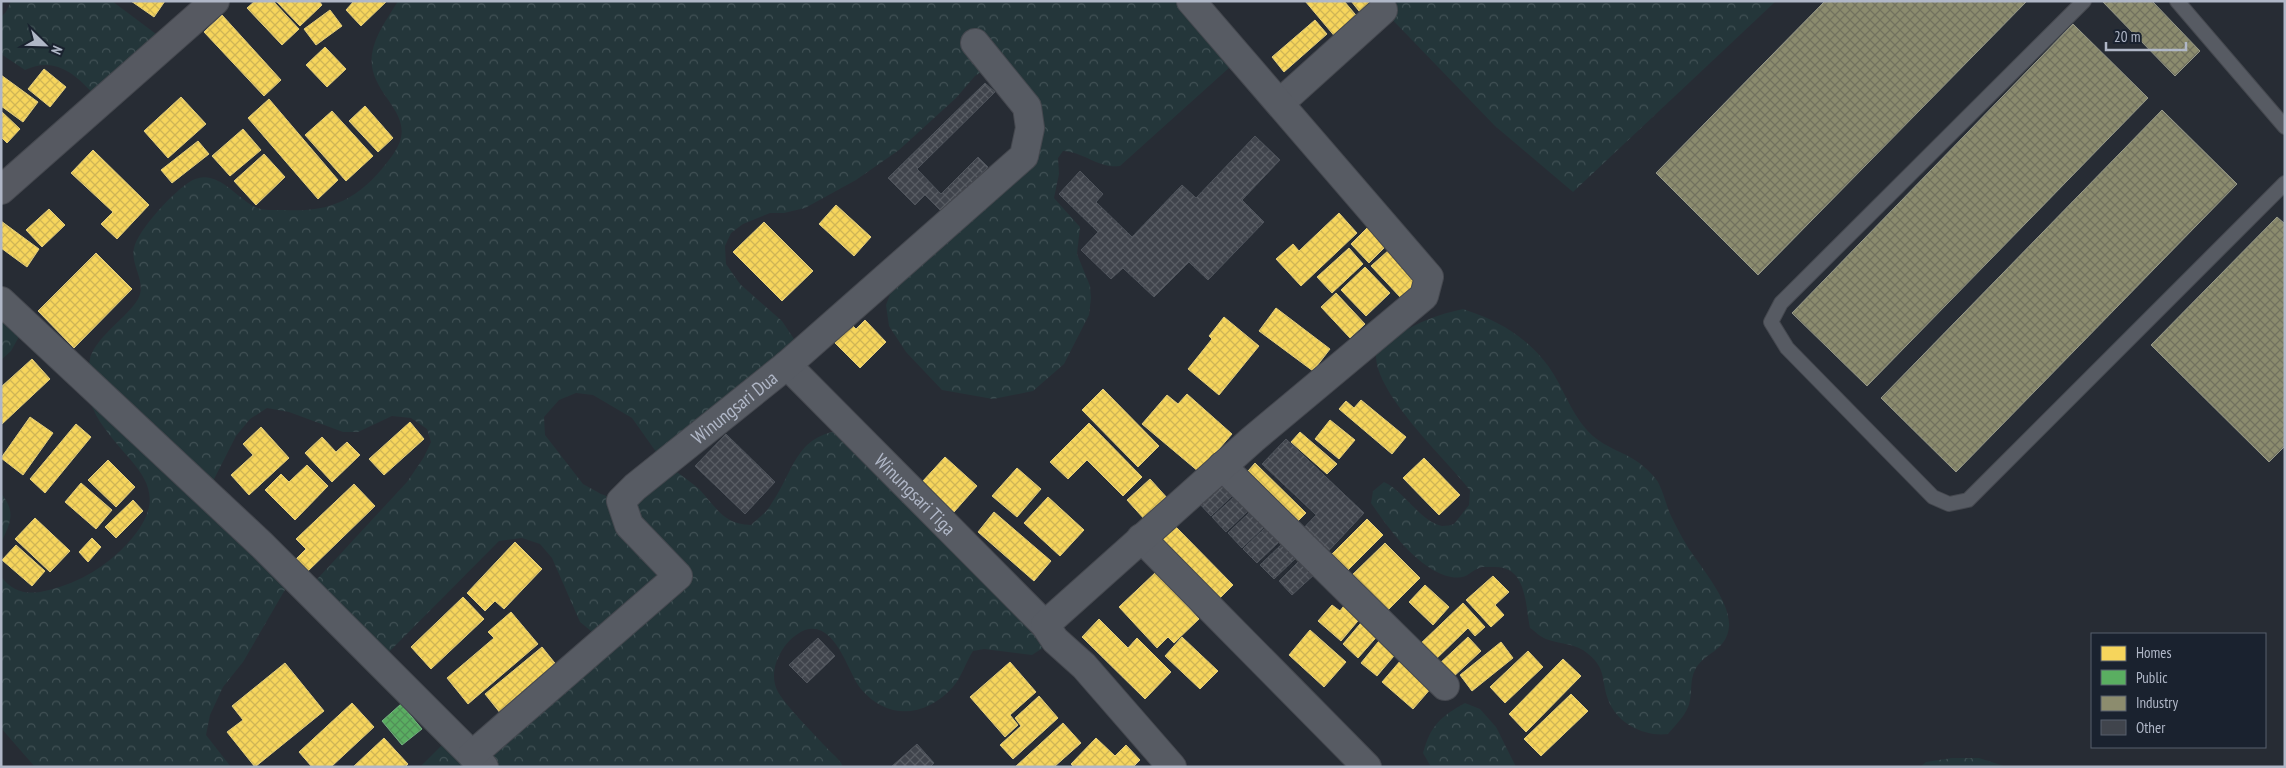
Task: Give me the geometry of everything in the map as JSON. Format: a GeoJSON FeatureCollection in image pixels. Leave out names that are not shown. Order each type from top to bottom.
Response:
{"type":"FeatureCollection","features":[{"type":"Feature","properties":{"kind":"street"},"geometry":{"type":"LineString","coordinates":[[1,190],[215,1]]}},
{"type":"Feature","properties":{"kind":"street"},"geometry":{"type":"LineString","coordinates":[[1045,625],[1222,466],[1424,296],[1429,277],[1191,1]]}},
{"type":"Feature","properties":{"kind":"street"},"geometry":{"type":"LineString","coordinates":[[1280,103],[1382,10]]}},
{"type":"Feature","properties":{"kind":"street","name":"Winungsari Dua"},"geometry":{"type":"LineString","coordinates":[[478,761],[678,576],[629,525],[621,501],[635,487],[787,365],[1024,156],[1030,128],[1027,106],[975,43]]}},
{"type":"Feature","properties":{"kind":"street"},"geometry":{"type":"LineString","coordinates":[[1,301],[262,545],[478,761]]}},
{"type":"Feature","properties":{"kind":"street","name":"Winungsari Tiga"},"geometry":{"type":"LineString","coordinates":[[787,365],[1045,625],[1055,640],[1084,666],[1172,767]]}},
{"type":"Feature","properties":{"kind":"street"},"geometry":{"type":"LineString","coordinates":[[1222,466],[1445,686]]}},
{"type":"Feature","properties":{"kind":"street"},"geometry":{"type":"LineString","coordinates":[[1141,538],[1367,767]]}},
{"type":"Feature","properties":{"kind":"lane"},"geometry":{"type":"LineString","coordinates":[[2084,1],[1781,303],[1771,322],[1787,348],[1934,497],[1949,504],[1968,500],[2285,183]]}},
{"type":"Feature","properties":{"kind":"lane"},"geometry":{"type":"LineString","coordinates":[[2177,1],[2285,127]]}},
{"type":"Feature","properties":{"kind":"green space"},"geometry":{"type":"Polygon","coordinates":[[[11,1],[112,1],[168,43],[102,103],[77,78],[59,67],[49,65],[37,66],[25,70],[1,54],[1,17],[6,12],[11,1]]]}},
{"type":"Feature","properties":{"kind":"green space"},"geometry":{"type":"Polygon","coordinates":[[[398,1],[1191,1],[1240,58],[1120,166],[1098,163],[1071,152],[1063,151],[1058,158],[1059,174],[1054,198],[1080,227],[1077,254],[1090,286],[1091,298],[1089,315],[1064,364],[1033,391],[993,399],[942,390],[906,352],[889,326],[886,305],[895,281],[1024,156],[1030,128],[984,70],[975,76],[956,98],[899,150],[856,180],[805,208],[784,213],[770,213],[743,224],[731,233],[725,246],[726,264],[740,284],[782,321],[802,351],[665,463],[699,489],[721,514],[734,522],[751,525],[768,509],[799,454],[807,445],[818,437],[832,432],[851,429],[1055,640],[1032,655],[984,649],[973,651],[956,683],[942,697],[919,709],[907,711],[883,706],[861,689],[840,650],[825,633],[816,629],[801,632],[786,644],[777,660],[774,669],[776,688],[787,705],[838,759],[843,767],[420,767],[452,735],[471,755],[603,641],[580,622],[552,558],[540,544],[522,538],[499,541],[379,662],[307,590],[407,482],[424,457],[431,442],[427,429],[411,418],[392,416],[358,432],[343,432],[289,412],[267,408],[250,419],[236,436],[207,493],[293,576],[243,662],[223,687],[210,715],[206,735],[231,767],[35,767],[1,728],[1,576],[16,590],[29,593],[49,590],[71,583],[92,573],[120,552],[143,523],[149,505],[149,490],[142,476],[96,415],[87,397],[89,363],[92,353],[102,338],[130,310],[141,291],[133,254],[137,240],[149,222],[167,202],[184,186],[200,178],[217,180],[255,207],[269,210],[318,209],[346,200],[370,182],[392,156],[400,141],[402,128],[398,116],[377,82],[372,69],[372,54],[376,40],[382,26],[398,1]],[[576,393],[559,400],[544,417],[545,435],[583,484],[601,494],[621,501],[664,463],[632,418],[593,395],[576,393]]]}},
{"type":"Feature","properties":{"kind":"green space"},"geometry":{"type":"Polygon","coordinates":[[[1401,1],[1776,1],[1573,192],[1495,126],[1383,10],[1401,1]]]}},
{"type":"Feature","properties":{"kind":"green space"},"geometry":{"type":"Polygon","coordinates":[[[1,301],[26,324],[11,351],[1,360],[1,301]]]}},
{"type":"Feature","properties":{"kind":"green space"},"geometry":{"type":"Polygon","coordinates":[[[1463,309],[1500,324],[1521,338],[1549,367],[1575,415],[1586,429],[1607,446],[1636,461],[1653,476],[1660,486],[1682,538],[1720,595],[1728,617],[1729,627],[1727,635],[1724,642],[1704,659],[1695,670],[1687,710],[1668,734],[1651,734],[1627,724],[1610,704],[1601,669],[1591,657],[1583,650],[1544,638],[1530,628],[1522,588],[1519,580],[1513,573],[1505,568],[1482,567],[1457,578],[1439,573],[1427,566],[1405,547],[1386,525],[1371,503],[1373,491],[1384,482],[1399,492],[1427,519],[1442,526],[1454,524],[1469,505],[1470,490],[1413,424],[1386,386],[1378,369],[1376,353],[1405,330],[1439,315],[1463,309]]]}},
{"type":"Feature","properties":{"kind":"green space"},"geometry":{"type":"Polygon","coordinates":[[[1,493],[9,506],[10,517],[1,543],[1,493]]]}},
{"type":"Feature","properties":{"kind":"green space"},"geometry":{"type":"Polygon","coordinates":[[[1465,703],[1480,709],[1496,727],[1516,767],[1431,767],[1423,753],[1429,736],[1443,717],[1465,703]]]}},
{"type":"Feature","properties":{"kind":"green space"},"geometry":{"type":"Polygon","coordinates":[[[1952,758],[1979,758],[2007,767],[1920,767],[1926,762],[1952,758]]]}},
{"type":"Feature","properties":{"kind":"building: Homes"},"geometry":{"type":"Polygon","coordinates":[[[131,1],[165,1],[154,17],[131,1]]]}},
{"type":"Feature","properties":{"kind":"building: Homes"},"geometry":{"type":"Polygon","coordinates":[[[255,1],[273,1],[299,29],[282,45],[247,8],[255,1]]]}},
{"type":"Feature","properties":{"kind":"building: Homes"},"geometry":{"type":"Polygon","coordinates":[[[276,1],[319,1],[322,5],[300,26],[276,1]]]}},
{"type":"Feature","properties":{"kind":"building: Homes"},"geometry":{"type":"Polygon","coordinates":[[[354,1],[387,1],[361,26],[346,10],[354,1]]]}},
{"type":"Feature","properties":{"kind":"building: Homes"},"geometry":{"type":"Polygon","coordinates":[[[1305,1],[1344,1],[1360,20],[1337,39],[1305,1]]]}},
{"type":"Feature","properties":{"kind":"building: Homes"},"geometry":{"type":"Polygon","coordinates":[[[1351,1],[1381,1],[1363,16],[1351,1]]]}},
{"type":"Feature","properties":{"kind":"building: Homes"},"geometry":{"type":"Polygon","coordinates":[[[330,10],[342,26],[316,45],[304,29],[330,10]]]}},
{"type":"Feature","properties":{"kind":"building: Homes"},"geometry":{"type":"Polygon","coordinates":[[[222,15],[281,80],[264,96],[204,32],[222,15]]]}},
{"type":"Feature","properties":{"kind":"building: Homes"},"geometry":{"type":"Polygon","coordinates":[[[1315,20],[1327,34],[1284,72],[1272,57],[1315,20]]]}},
{"type":"Feature","properties":{"kind":"building: Homes"},"geometry":{"type":"Polygon","coordinates":[[[325,47],[346,69],[327,87],[306,65],[325,47]]]}},
{"type":"Feature","properties":{"kind":"building: Homes"},"geometry":{"type":"Polygon","coordinates":[[[44,69],[66,87],[50,107],[28,89],[44,69]]]}},
{"type":"Feature","properties":{"kind":"building: Homes"},"geometry":{"type":"Polygon","coordinates":[[[1,75],[38,102],[23,122],[1,106],[1,75]]]}},
{"type":"Feature","properties":{"kind":"building: Homes"},"geometry":{"type":"Polygon","coordinates":[[[181,97],[206,124],[168,158],[144,131],[181,97]]]}},
{"type":"Feature","properties":{"kind":"building: Homes"},"geometry":{"type":"Polygon","coordinates":[[[269,99],[338,180],[318,199],[248,118],[269,99]]]}},
{"type":"Feature","properties":{"kind":"building: Homes"},"geometry":{"type":"Polygon","coordinates":[[[365,106],[393,138],[378,152],[349,121],[365,106]]]}},
{"type":"Feature","properties":{"kind":"building: Homes"},"geometry":{"type":"Polygon","coordinates":[[[1,111],[20,129],[7,143],[1,137],[1,111]]]}},
{"type":"Feature","properties":{"kind":"building: Homes"},"geometry":{"type":"Polygon","coordinates":[[[332,111],[373,156],[346,181],[305,135],[332,111]]]}},
{"type":"Feature","properties":{"kind":"building: Homes"},"geometry":{"type":"Polygon","coordinates":[[[243,129],[261,150],[230,176],[212,156],[243,129]]]}},
{"type":"Feature","properties":{"kind":"building: Homes"},"geometry":{"type":"Polygon","coordinates":[[[198,141],[209,154],[172,183],[161,170],[198,141]]]}},
{"type":"Feature","properties":{"kind":"building: Homes"},"geometry":{"type":"Polygon","coordinates":[[[93,150],[149,205],[117,239],[101,224],[113,212],[71,173],[93,150]]]}},
{"type":"Feature","properties":{"kind":"building: Homes"},"geometry":{"type":"Polygon","coordinates":[[[264,154],[285,177],[256,205],[234,181],[264,154]]]}},
{"type":"Feature","properties":{"kind":"building: Homes"},"geometry":{"type":"Polygon","coordinates":[[[836,205],[871,237],[854,256],[819,224],[836,205]]]}},
{"type":"Feature","properties":{"kind":"building: Homes"},"geometry":{"type":"Polygon","coordinates":[[[49,209],[65,225],[42,247],[26,230],[49,209]]]}},
{"type":"Feature","properties":{"kind":"building: Homes"},"geometry":{"type":"Polygon","coordinates":[[[1339,213],[1357,233],[1301,286],[1276,259],[1293,244],[1299,251],[1339,213]]]}},
{"type":"Feature","properties":{"kind":"building: Homes"},"geometry":{"type":"Polygon","coordinates":[[[1,221],[39,249],[27,267],[1,248],[1,221]]]}},
{"type":"Feature","properties":{"kind":"building: Homes"},"geometry":{"type":"Polygon","coordinates":[[[764,222],[813,271],[782,301],[733,252],[764,222]]]}},
{"type":"Feature","properties":{"kind":"building: Homes"},"geometry":{"type":"Polygon","coordinates":[[[1372,223],[1390,242],[1369,263],[1351,244],[1372,223]]]}},
{"type":"Feature","properties":{"kind":"building: Homes"},"geometry":{"type":"Polygon","coordinates":[[[1349,248],[1363,264],[1332,293],[1317,277],[1349,248]]]}},
{"type":"Feature","properties":{"kind":"building: Homes"},"geometry":{"type":"Polygon","coordinates":[[[1389,250],[1418,282],[1401,298],[1371,266],[1389,250]]]}},
{"type":"Feature","properties":{"kind":"building: Homes"},"geometry":{"type":"Polygon","coordinates":[[[96,253],[132,289],[74,348],[38,311],[96,253]]]}},
{"type":"Feature","properties":{"kind":"building: Homes"},"geometry":{"type":"Polygon","coordinates":[[[1365,267],[1390,293],[1366,316],[1341,290],[1365,267]]]}},
{"type":"Feature","properties":{"kind":"building: Homes"},"geometry":{"type":"Polygon","coordinates":[[[1336,293],[1365,324],[1350,338],[1321,307],[1336,293]]]}},
{"type":"Feature","properties":{"kind":"building: Homes"},"geometry":{"type":"Polygon","coordinates":[[[1276,308],[1330,349],[1313,371],[1259,331],[1276,308]]]}},
{"type":"Feature","properties":{"kind":"building: Homes"},"geometry":{"type":"Polygon","coordinates":[[[1224,317],[1259,346],[1219,395],[1188,369],[1212,339],[1209,336],[1224,317]]]}},
{"type":"Feature","properties":{"kind":"building: Homes"},"geometry":{"type":"Polygon","coordinates":[[[865,320],[886,342],[860,368],[831,339],[848,321],[856,329],[865,320]]]}},
{"type":"Feature","properties":{"kind":"building: Homes"},"geometry":{"type":"Polygon","coordinates":[[[32,359],[50,379],[1,425],[1,387],[32,359]]]}},
{"type":"Feature","properties":{"kind":"building: Homes"},"geometry":{"type":"Polygon","coordinates":[[[1103,389],[1159,446],[1138,467],[1082,410],[1103,389]]]}},
{"type":"Feature","properties":{"kind":"building: Homes"},"geometry":{"type":"Polygon","coordinates":[[[1187,394],[1232,434],[1199,472],[1142,424],[1167,395],[1178,404],[1187,394]]]}},
{"type":"Feature","properties":{"kind":"building: Homes"},"geometry":{"type":"Polygon","coordinates":[[[1361,400],[1406,437],[1392,454],[1339,409],[1346,401],[1354,408],[1361,400]]]}},
{"type":"Feature","properties":{"kind":"building: Homes"},"geometry":{"type":"Polygon","coordinates":[[[30,417],[53,433],[23,475],[1,458],[30,417]]]}},
{"type":"Feature","properties":{"kind":"building: Homes"},"geometry":{"type":"Polygon","coordinates":[[[1330,420],[1355,440],[1339,459],[1315,439],[1330,420]]]}},
{"type":"Feature","properties":{"kind":"building: Homes"},"geometry":{"type":"Polygon","coordinates":[[[410,422],[424,439],[384,475],[369,459],[410,422]]]}},
{"type":"Feature","properties":{"kind":"building: Homes"},"geometry":{"type":"Polygon","coordinates":[[[1089,423],[1142,477],[1123,496],[1087,460],[1068,479],[1050,462],[1089,423]]]}},
{"type":"Feature","properties":{"kind":"building: Homes"},"geometry":{"type":"Polygon","coordinates":[[[76,424],[91,437],[45,493],[30,479],[76,424]]]}},
{"type":"Feature","properties":{"kind":"building: Homes"},"geometry":{"type":"Polygon","coordinates":[[[261,427],[289,458],[249,495],[231,475],[253,455],[243,444],[261,427]]]}},
{"type":"Feature","properties":{"kind":"building: Homes"},"geometry":{"type":"Polygon","coordinates":[[[1300,432],[1337,464],[1327,474],[1291,442],[1300,432]]]}},
{"type":"Feature","properties":{"kind":"building: Homes"},"geometry":{"type":"Polygon","coordinates":[[[322,437],[336,452],[347,442],[360,455],[332,482],[305,453],[322,437]]]}},
{"type":"Feature","properties":{"kind":"building: Homes"},"geometry":{"type":"Polygon","coordinates":[[[945,457],[977,486],[954,512],[922,482],[945,457]]]}},
{"type":"Feature","properties":{"kind":"building: Homes"},"geometry":{"type":"Polygon","coordinates":[[[1424,458],[1460,495],[1439,515],[1403,478],[1424,458]]]}},
{"type":"Feature","properties":{"kind":"building: Homes"},"geometry":{"type":"Polygon","coordinates":[[[108,460],[135,487],[116,507],[88,480],[108,460]]]}},
{"type":"Feature","properties":{"kind":"building: Homes"},"geometry":{"type":"Polygon","coordinates":[[[1255,463],[1306,513],[1292,527],[1242,478],[1255,463]]]}},
{"type":"Feature","properties":{"kind":"building: Homes"},"geometry":{"type":"Polygon","coordinates":[[[307,465],[328,486],[295,520],[265,490],[281,474],[289,482],[307,465]]]}},
{"type":"Feature","properties":{"kind":"building: Homes"},"geometry":{"type":"Polygon","coordinates":[[[1017,468],[1041,489],[1017,517],[992,496],[1017,468]]]}},
{"type":"Feature","properties":{"kind":"building: Homes"},"geometry":{"type":"Polygon","coordinates":[[[1150,479],[1169,500],[1146,521],[1127,500],[1150,479]]]}},
{"type":"Feature","properties":{"kind":"building: Homes"},"geometry":{"type":"Polygon","coordinates":[[[81,483],[112,510],[96,529],[65,502],[81,483]]]}},
{"type":"Feature","properties":{"kind":"building: Homes"},"geometry":{"type":"Polygon","coordinates":[[[354,484],[375,506],[307,572],[295,560],[306,549],[296,539],[354,484]]]}},
{"type":"Feature","properties":{"kind":"building: Homes"},"geometry":{"type":"Polygon","coordinates":[[[1048,497],[1084,530],[1060,556],[1024,523],[1048,497]]]}},
{"type":"Feature","properties":{"kind":"building: Homes"},"geometry":{"type":"Polygon","coordinates":[[[133,500],[143,511],[116,538],[105,527],[133,500]]]}},
{"type":"Feature","properties":{"kind":"building: Homes"},"geometry":{"type":"Polygon","coordinates":[[[994,512],[1051,561],[1034,581],[978,532],[994,512]]]}},
{"type":"Feature","properties":{"kind":"building: Homes"},"geometry":{"type":"Polygon","coordinates":[[[35,518],[70,551],[50,572],[15,539],[35,518]]]}},
{"type":"Feature","properties":{"kind":"building: Homes"},"geometry":{"type":"Polygon","coordinates":[[[1367,519],[1383,535],[1342,576],[1326,560],[1367,519]]]}},
{"type":"Feature","properties":{"kind":"building: Homes"},"geometry":{"type":"Polygon","coordinates":[[[1175,526],[1233,585],[1219,599],[1161,540],[1175,526]]]}},
{"type":"Feature","properties":{"kind":"building: Homes"},"geometry":{"type":"Polygon","coordinates":[[[92,538],[101,547],[88,562],[79,552],[92,538]]]}},
{"type":"Feature","properties":{"kind":"building: Homes"},"geometry":{"type":"Polygon","coordinates":[[[515,542],[542,569],[504,609],[495,601],[485,611],[467,593],[515,542]]]}},
{"type":"Feature","properties":{"kind":"building: Homes"},"geometry":{"type":"Polygon","coordinates":[[[1385,543],[1420,578],[1384,614],[1349,578],[1385,543]]]}},
{"type":"Feature","properties":{"kind":"building: Homes"},"geometry":{"type":"Polygon","coordinates":[[[16,545],[45,571],[32,586],[2,560],[16,545]]]}},
{"type":"Feature","properties":{"kind":"building: Homes"},"geometry":{"type":"Polygon","coordinates":[[[1156,572],[1199,619],[1174,643],[1168,637],[1157,648],[1119,607],[1156,572]]]}},
{"type":"Feature","properties":{"kind":"building: Homes"},"geometry":{"type":"Polygon","coordinates":[[[1493,576],[1509,592],[1495,605],[1504,615],[1491,627],[1466,600],[1493,576]]]}},
{"type":"Feature","properties":{"kind":"building: Homes"},"geometry":{"type":"Polygon","coordinates":[[[1425,585],[1449,607],[1433,625],[1409,602],[1425,585]]]}},
{"type":"Feature","properties":{"kind":"building: Homes"},"geometry":{"type":"Polygon","coordinates":[[[463,597],[484,619],[431,669],[411,647],[463,597]]]}},
{"type":"Feature","properties":{"kind":"building: Homes"},"geometry":{"type":"Polygon","coordinates":[[[1346,603],[1362,616],[1341,641],[1318,621],[1332,605],[1340,611],[1346,603]]]}},
{"type":"Feature","properties":{"kind":"building: Homes"},"geometry":{"type":"Polygon","coordinates":[[[1463,603],[1485,627],[1475,636],[1468,628],[1433,662],[1418,646],[1463,603]]]}},
{"type":"Feature","properties":{"kind":"building: Homes"},"geometry":{"type":"Polygon","coordinates":[[[511,612],[538,644],[468,704],[447,678],[494,638],[488,632],[511,612]]]}},
{"type":"Feature","properties":{"kind":"building: Homes"},"geometry":{"type":"Polygon","coordinates":[[[1365,618],[1381,632],[1358,658],[1343,644],[1365,618]]]}},
{"type":"Feature","properties":{"kind":"building: Homes"},"geometry":{"type":"Polygon","coordinates":[[[1099,619],[1128,648],[1137,638],[1171,672],[1145,699],[1082,637],[1099,619]]]}},
{"type":"Feature","properties":{"kind":"building: Homes"},"geometry":{"type":"Polygon","coordinates":[[[1310,630],[1346,662],[1324,687],[1289,655],[1310,630]]]}},
{"type":"Feature","properties":{"kind":"building: Homes"},"geometry":{"type":"Polygon","coordinates":[[[1383,636],[1399,650],[1377,676],[1361,663],[1383,636]]]}},
{"type":"Feature","properties":{"kind":"building: Homes"},"geometry":{"type":"Polygon","coordinates":[[[1182,637],[1218,671],[1200,689],[1165,656],[1182,637]]]}},
{"type":"Feature","properties":{"kind":"building: Homes"},"geometry":{"type":"Polygon","coordinates":[[[1468,637],[1481,651],[1451,679],[1438,665],[1468,637]]]}},
{"type":"Feature","properties":{"kind":"building: Homes"},"geometry":{"type":"Polygon","coordinates":[[[1501,642],[1513,658],[1472,691],[1460,675],[1501,642]]]}},
{"type":"Feature","properties":{"kind":"building: Homes"},"geometry":{"type":"Polygon","coordinates":[[[542,647],[562,672],[505,719],[485,694],[542,647]]]}},
{"type":"Feature","properties":{"kind":"building: Homes"},"geometry":{"type":"Polygon","coordinates":[[[1528,651],[1543,667],[1505,703],[1490,687],[1528,651]]]}},
{"type":"Feature","properties":{"kind":"building: Homes"},"geometry":{"type":"Polygon","coordinates":[[[1563,659],[1581,676],[1526,732],[1509,714],[1563,659]]]}},
{"type":"Feature","properties":{"kind":"building: Homes"},"geometry":{"type":"Polygon","coordinates":[[[1401,660],[1432,687],[1413,709],[1382,682],[1401,660]]]}},
{"type":"Feature","properties":{"kind":"building: Homes"},"geometry":{"type":"Polygon","coordinates":[[[1010,662],[1036,692],[1010,715],[1018,725],[1005,737],[970,697],[1010,662]]]}},
{"type":"Feature","properties":{"kind":"building: Homes"},"geometry":{"type":"Polygon","coordinates":[[[285,663],[324,711],[255,767],[227,732],[243,720],[232,706],[285,663]]]}},
{"type":"Feature","properties":{"kind":"building: Homes"},"geometry":{"type":"Polygon","coordinates":[[[1571,694],[1588,711],[1541,756],[1524,739],[1571,694]]]}},
{"type":"Feature","properties":{"kind":"building: Homes"},"geometry":{"type":"Polygon","coordinates":[[[1039,696],[1058,718],[1013,759],[1000,745],[1021,726],[1015,718],[1039,696]]]}},
{"type":"Feature","properties":{"kind":"building: Homes"},"geometry":{"type":"Polygon","coordinates":[[[352,703],[374,727],[331,767],[312,767],[299,752],[352,703]]]}},
{"type":"Feature","properties":{"kind":"building: Homes"},"geometry":{"type":"Polygon","coordinates":[[[1063,723],[1081,743],[1054,767],[1015,767],[1063,723]]]}},
{"type":"Feature","properties":{"kind":"building: Homes"},"geometry":{"type":"Polygon","coordinates":[[[384,738],[408,764],[405,767],[353,767],[384,738]]]}},
{"type":"Feature","properties":{"kind":"building: Homes"},"geometry":{"type":"Polygon","coordinates":[[[1096,738],[1115,756],[1126,745],[1140,760],[1133,767],[1074,767],[1071,764],[1096,738]]]}},
{"type":"Feature","properties":{"kind":"building: Public"},"geometry":{"type":"Polygon","coordinates":[[[401,704],[422,729],[402,745],[382,721],[401,704]]]}},
{"type":"Feature","properties":{"kind":"building: Industry"},"geometry":{"type":"Polygon","coordinates":[[[1825,1],[2027,1],[1758,275],[1656,173],[1825,1]]]}},
{"type":"Feature","properties":{"kind":"building: Industry"},"geometry":{"type":"Polygon","coordinates":[[[2102,1],[2152,1],[2200,51],[2175,76],[2102,1]]]}},
{"type":"Feature","properties":{"kind":"building: Industry"},"geometry":{"type":"Polygon","coordinates":[[[2073,24],[2148,98],[1867,386],[1792,313],[2073,24]]]}},
{"type":"Feature","properties":{"kind":"building: Industry"},"geometry":{"type":"Polygon","coordinates":[[[2162,110],[2237,184],[1956,472],[1881,398],[2162,110]]]}},
{"type":"Feature","properties":{"kind":"building: Industry"},"geometry":{"type":"Polygon","coordinates":[[[2277,217],[2285,224],[2285,446],[2269,462],[2151,345],[2277,217]]]}},
{"type":"Feature","properties":{"kind":"building: Other"},"geometry":{"type":"Polygon","coordinates":[[[985,83],[995,92],[917,169],[941,194],[978,157],[988,167],[942,212],[925,195],[915,205],[888,178],[985,83]]]}},
{"type":"Feature","properties":{"kind":"building: Other"},"geometry":{"type":"Polygon","coordinates":[[[1255,136],[1280,160],[1242,200],[1264,222],[1208,280],[1189,262],[1154,297],[1123,268],[1111,279],[1081,250],[1098,232],[1059,194],[1080,171],[1103,194],[1096,202],[1132,237],[1182,185],[1196,198],[1255,136]]]}},
{"type":"Feature","properties":{"kind":"building: Other"},"geometry":{"type":"Polygon","coordinates":[[[726,434],[775,482],[745,514],[695,466],[726,434]]]}},
{"type":"Feature","properties":{"kind":"building: Other"},"geometry":{"type":"Polygon","coordinates":[[[1286,439],[1364,513],[1322,558],[1297,535],[1316,515],[1262,464],[1286,439]]]}},
{"type":"Feature","properties":{"kind":"building: Other"},"geometry":{"type":"Polygon","coordinates":[[[1220,478],[1235,493],[1211,516],[1197,501],[1220,478]]]}},
{"type":"Feature","properties":{"kind":"building: Other"},"geometry":{"type":"Polygon","coordinates":[[[1236,495],[1250,509],[1226,532],[1212,517],[1236,495]]]}},
{"type":"Feature","properties":{"kind":"building: Other"},"geometry":{"type":"Polygon","coordinates":[[[1252,510],[1266,525],[1242,548],[1228,533],[1252,510]]]}},
{"type":"Feature","properties":{"kind":"building: Other"},"geometry":{"type":"Polygon","coordinates":[[[1267,526],[1281,540],[1257,563],[1243,549],[1267,526]]]}},
{"type":"Feature","properties":{"kind":"building: Other"},"geometry":{"type":"Polygon","coordinates":[[[1284,542],[1297,557],[1274,579],[1260,565],[1284,542]]]}},
{"type":"Feature","properties":{"kind":"building: Other"},"geometry":{"type":"Polygon","coordinates":[[[1302,558],[1316,573],[1292,595],[1279,581],[1302,558]]]}},
{"type":"Feature","properties":{"kind":"building: Other"},"geometry":{"type":"Polygon","coordinates":[[[818,638],[835,656],[807,683],[789,665],[818,638]]]}},
{"type":"Feature","properties":{"kind":"building: Other"},"geometry":{"type":"Polygon","coordinates":[[[917,744],[934,763],[930,767],[891,767],[917,744]]]}}]}
